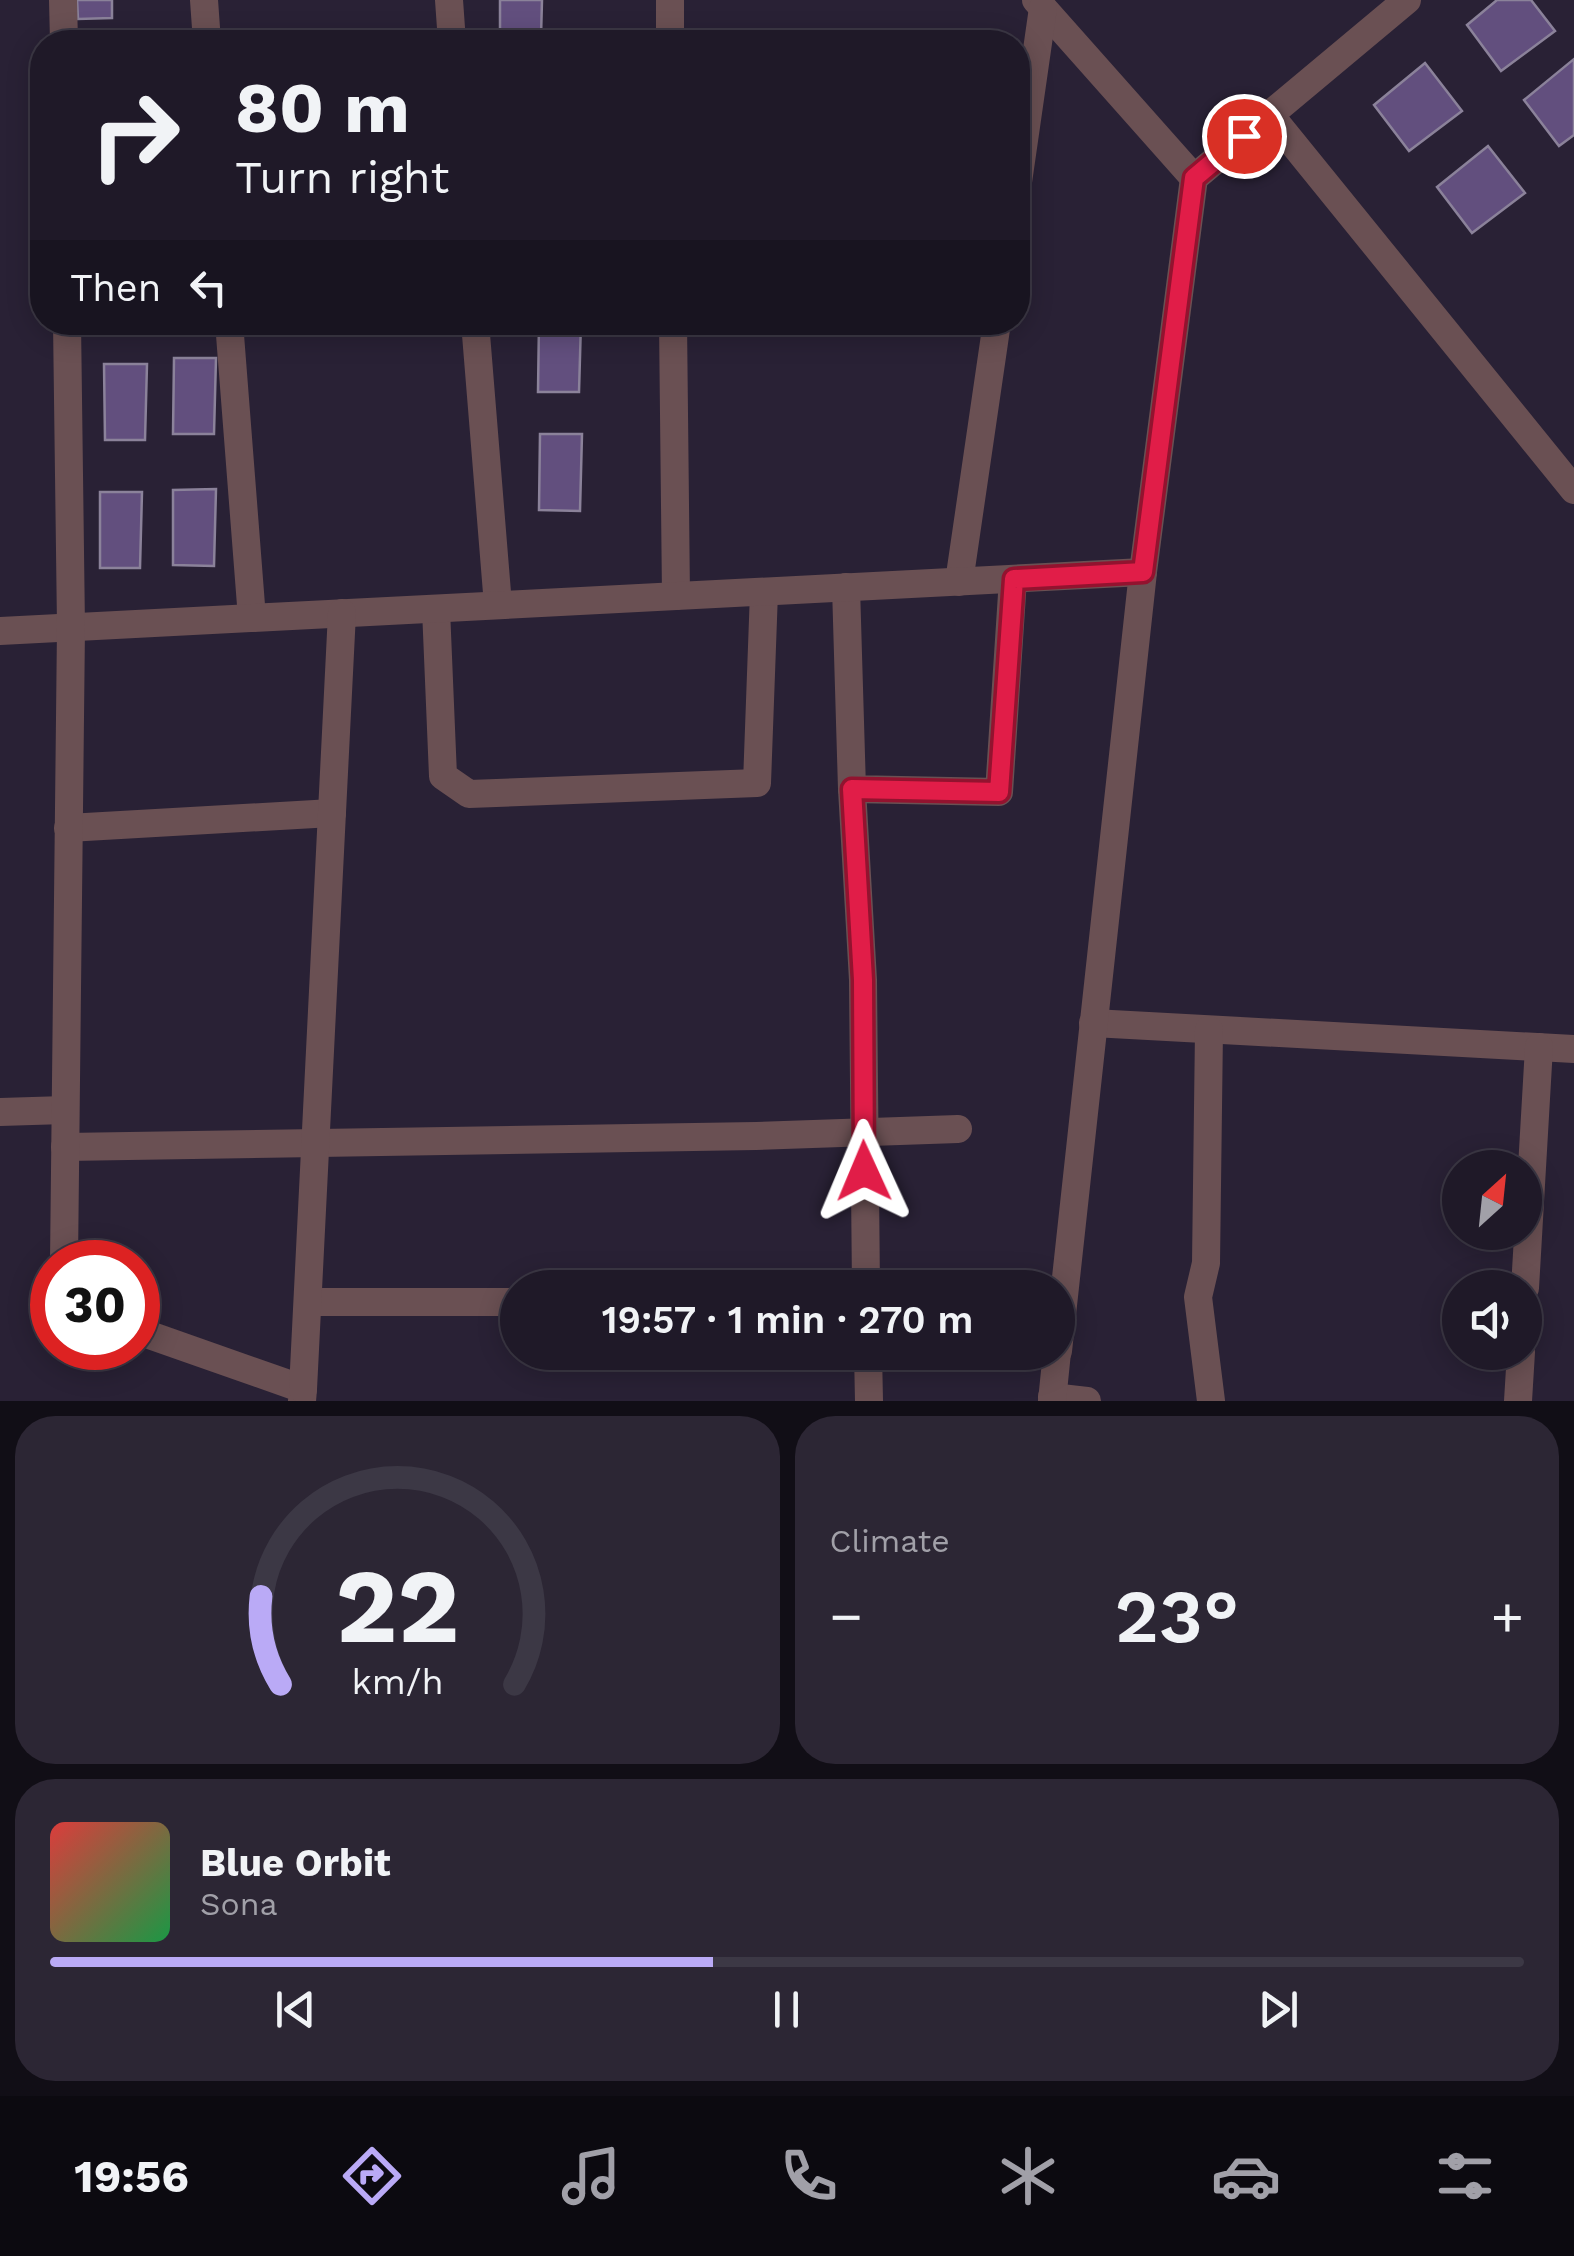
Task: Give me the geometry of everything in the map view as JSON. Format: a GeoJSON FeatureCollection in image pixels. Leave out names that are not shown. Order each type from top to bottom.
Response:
{"type":"FeatureCollection","features":[{"type":"Feature","properties":{"kind":"street"},"geometry":{"type":"LineString","coordinates":[[63,0],[64,30]]}},
{"type":"Feature","properties":{"kind":"street"},"geometry":{"type":"LineString","coordinates":[[204,0],[206,30]]}},
{"type":"Feature","properties":{"kind":"street"},"geometry":{"type":"LineString","coordinates":[[449,0],[451,30]]}},
{"type":"Feature","properties":{"kind":"street"},"geometry":{"type":"LineString","coordinates":[[670,0],[670,30]]}},
{"type":"Feature","properties":{"kind":"street"},"geometry":{"type":"LineString","coordinates":[[1066,1270],[1143,572],[1194,178],[1407,0]]}},
{"type":"Feature","properties":{"kind":"street"},"geometry":{"type":"LineString","coordinates":[[1040,4],[1194,178]]}},
{"type":"Feature","properties":{"kind":"street"},"geometry":{"type":"LineString","coordinates":[[1030,85],[1040,4]]}},
{"type":"Feature","properties":{"kind":"street"},"geometry":{"type":"LineString","coordinates":[[1270,115],[1574,490]]}},
{"type":"Feature","properties":{"kind":"street"},"geometry":{"type":"LineString","coordinates":[[64,1240],[70,627],[67,335]]}},
{"type":"Feature","properties":{"kind":"street"},"geometry":{"type":"LineString","coordinates":[[230,335],[252,618]]}},
{"type":"Feature","properties":{"kind":"street"},"geometry":{"type":"LineString","coordinates":[[476,335],[498,605]]}},
{"type":"Feature","properties":{"kind":"street"},"geometry":{"type":"LineString","coordinates":[[673,335],[676,596]]}},
{"type":"Feature","properties":{"kind":"street"},"geometry":{"type":"LineString","coordinates":[[959,582],[995,335]]}},
{"type":"Feature","properties":{"kind":"street"},"geometry":{"type":"LineString","coordinates":[[0,631],[1143,572]]}},
{"type":"Feature","properties":{"kind":"street"},"geometry":{"type":"LineString","coordinates":[[852,789],[999,792],[1014,579]]}},
{"type":"Feature","properties":{"kind":"street"},"geometry":{"type":"LineString","coordinates":[[846,587],[863,980],[866,1270]]}},
{"type":"Feature","properties":{"kind":"street"},"geometry":{"type":"LineString","coordinates":[[436,608],[443,776],[469,794],[757,784],[764,592]]}},
{"type":"Feature","properties":{"kind":"street"},"geometry":{"type":"LineString","coordinates":[[160,1340],[302,1395],[342,613]]}},
{"type":"Feature","properties":{"kind":"street"},"geometry":{"type":"LineString","coordinates":[[68,828],[332,813]]}},
{"type":"Feature","properties":{"kind":"street"},"geometry":{"type":"LineString","coordinates":[[1093,1024],[1574,1049]]}},
{"type":"Feature","properties":{"kind":"street"},"geometry":{"type":"LineString","coordinates":[[1209,1030],[1206,1263],[1198,1297],[1211,1401]]}},
{"type":"Feature","properties":{"kind":"street"},"geometry":{"type":"LineString","coordinates":[[1525,1270],[1540,1047]]}},
{"type":"Feature","properties":{"kind":"street"},"geometry":{"type":"LineString","coordinates":[[0,1112],[65,1110]]}},
{"type":"Feature","properties":{"kind":"street"},"geometry":{"type":"LineString","coordinates":[[65,1147],[958,1129]]}},
{"type":"Feature","properties":{"kind":"street"},"geometry":{"type":"LineString","coordinates":[[308,1302],[500,1302]]}},
{"type":"Feature","properties":{"kind":"street"},"geometry":{"type":"LineString","coordinates":[[868,1370],[868,1401]]}},
{"type":"Feature","properties":{"kind":"street"},"geometry":{"type":"LineString","coordinates":[[1055,1370],[1052,1399],[1087,1401]]}},
{"type":"Feature","properties":{"kind":"street"},"geometry":{"type":"LineString","coordinates":[[1518,1401],[1519,1370]]}},
{"type":"Feature","properties":{"kind":"building"},"geometry":{"type":"Polygon","coordinates":[[[77,0],[112,0],[112,18],[78,19],[77,0]]]}},
{"type":"Feature","properties":{"kind":"building"},"geometry":{"type":"Polygon","coordinates":[[[500,0],[542,0],[541,30],[500,30],[500,0]]]}},
{"type":"Feature","properties":{"kind":"building"},"geometry":{"type":"Polygon","coordinates":[[[1497,0],[1531,0],[1555,31],[1501,71],[1467,25],[1497,0]]]}},
{"type":"Feature","properties":{"kind":"building"},"geometry":{"type":"Polygon","coordinates":[[[1574,59],[1574,135],[1559,146],[1524,100],[1574,59]]]}},
{"type":"Feature","properties":{"kind":"building"},"geometry":{"type":"Polygon","coordinates":[[[1425,63],[1462,111],[1409,151],[1374,105],[1425,63]]]}},
{"type":"Feature","properties":{"kind":"building"},"geometry":{"type":"Polygon","coordinates":[[[1488,146],[1525,193],[1472,233],[1437,187],[1488,146]]]}},
{"type":"Feature","properties":{"kind":"building"},"geometry":{"type":"Polygon","coordinates":[[[539,335],[581,335],[579,392],[538,392],[539,335]]]}},
{"type":"Feature","properties":{"kind":"building"},"geometry":{"type":"Polygon","coordinates":[[[174,358],[216,358],[214,434],[173,434],[174,358]]]}},
{"type":"Feature","properties":{"kind":"building"},"geometry":{"type":"Polygon","coordinates":[[[104,364],[147,364],[145,440],[105,440],[104,364]]]}},
{"type":"Feature","properties":{"kind":"building"},"geometry":{"type":"Polygon","coordinates":[[[540,434],[582,434],[580,511],[539,510],[540,434]]]}},
{"type":"Feature","properties":{"kind":"building"},"geometry":{"type":"Polygon","coordinates":[[[216,489],[214,566],[173,565],[173,490],[216,489]]]}},
{"type":"Feature","properties":{"kind":"building"},"geometry":{"type":"Polygon","coordinates":[[[100,492],[142,492],[140,568],[100,568],[100,492]]]}},
{"type":"Feature","properties":{"kind":"route"},"geometry":{"type":"LineString","coordinates":[[864,1171],[863,980],[852,789],[999,792],[1014,579],[1143,572],[1194,178],[1244,136]]}}]}
